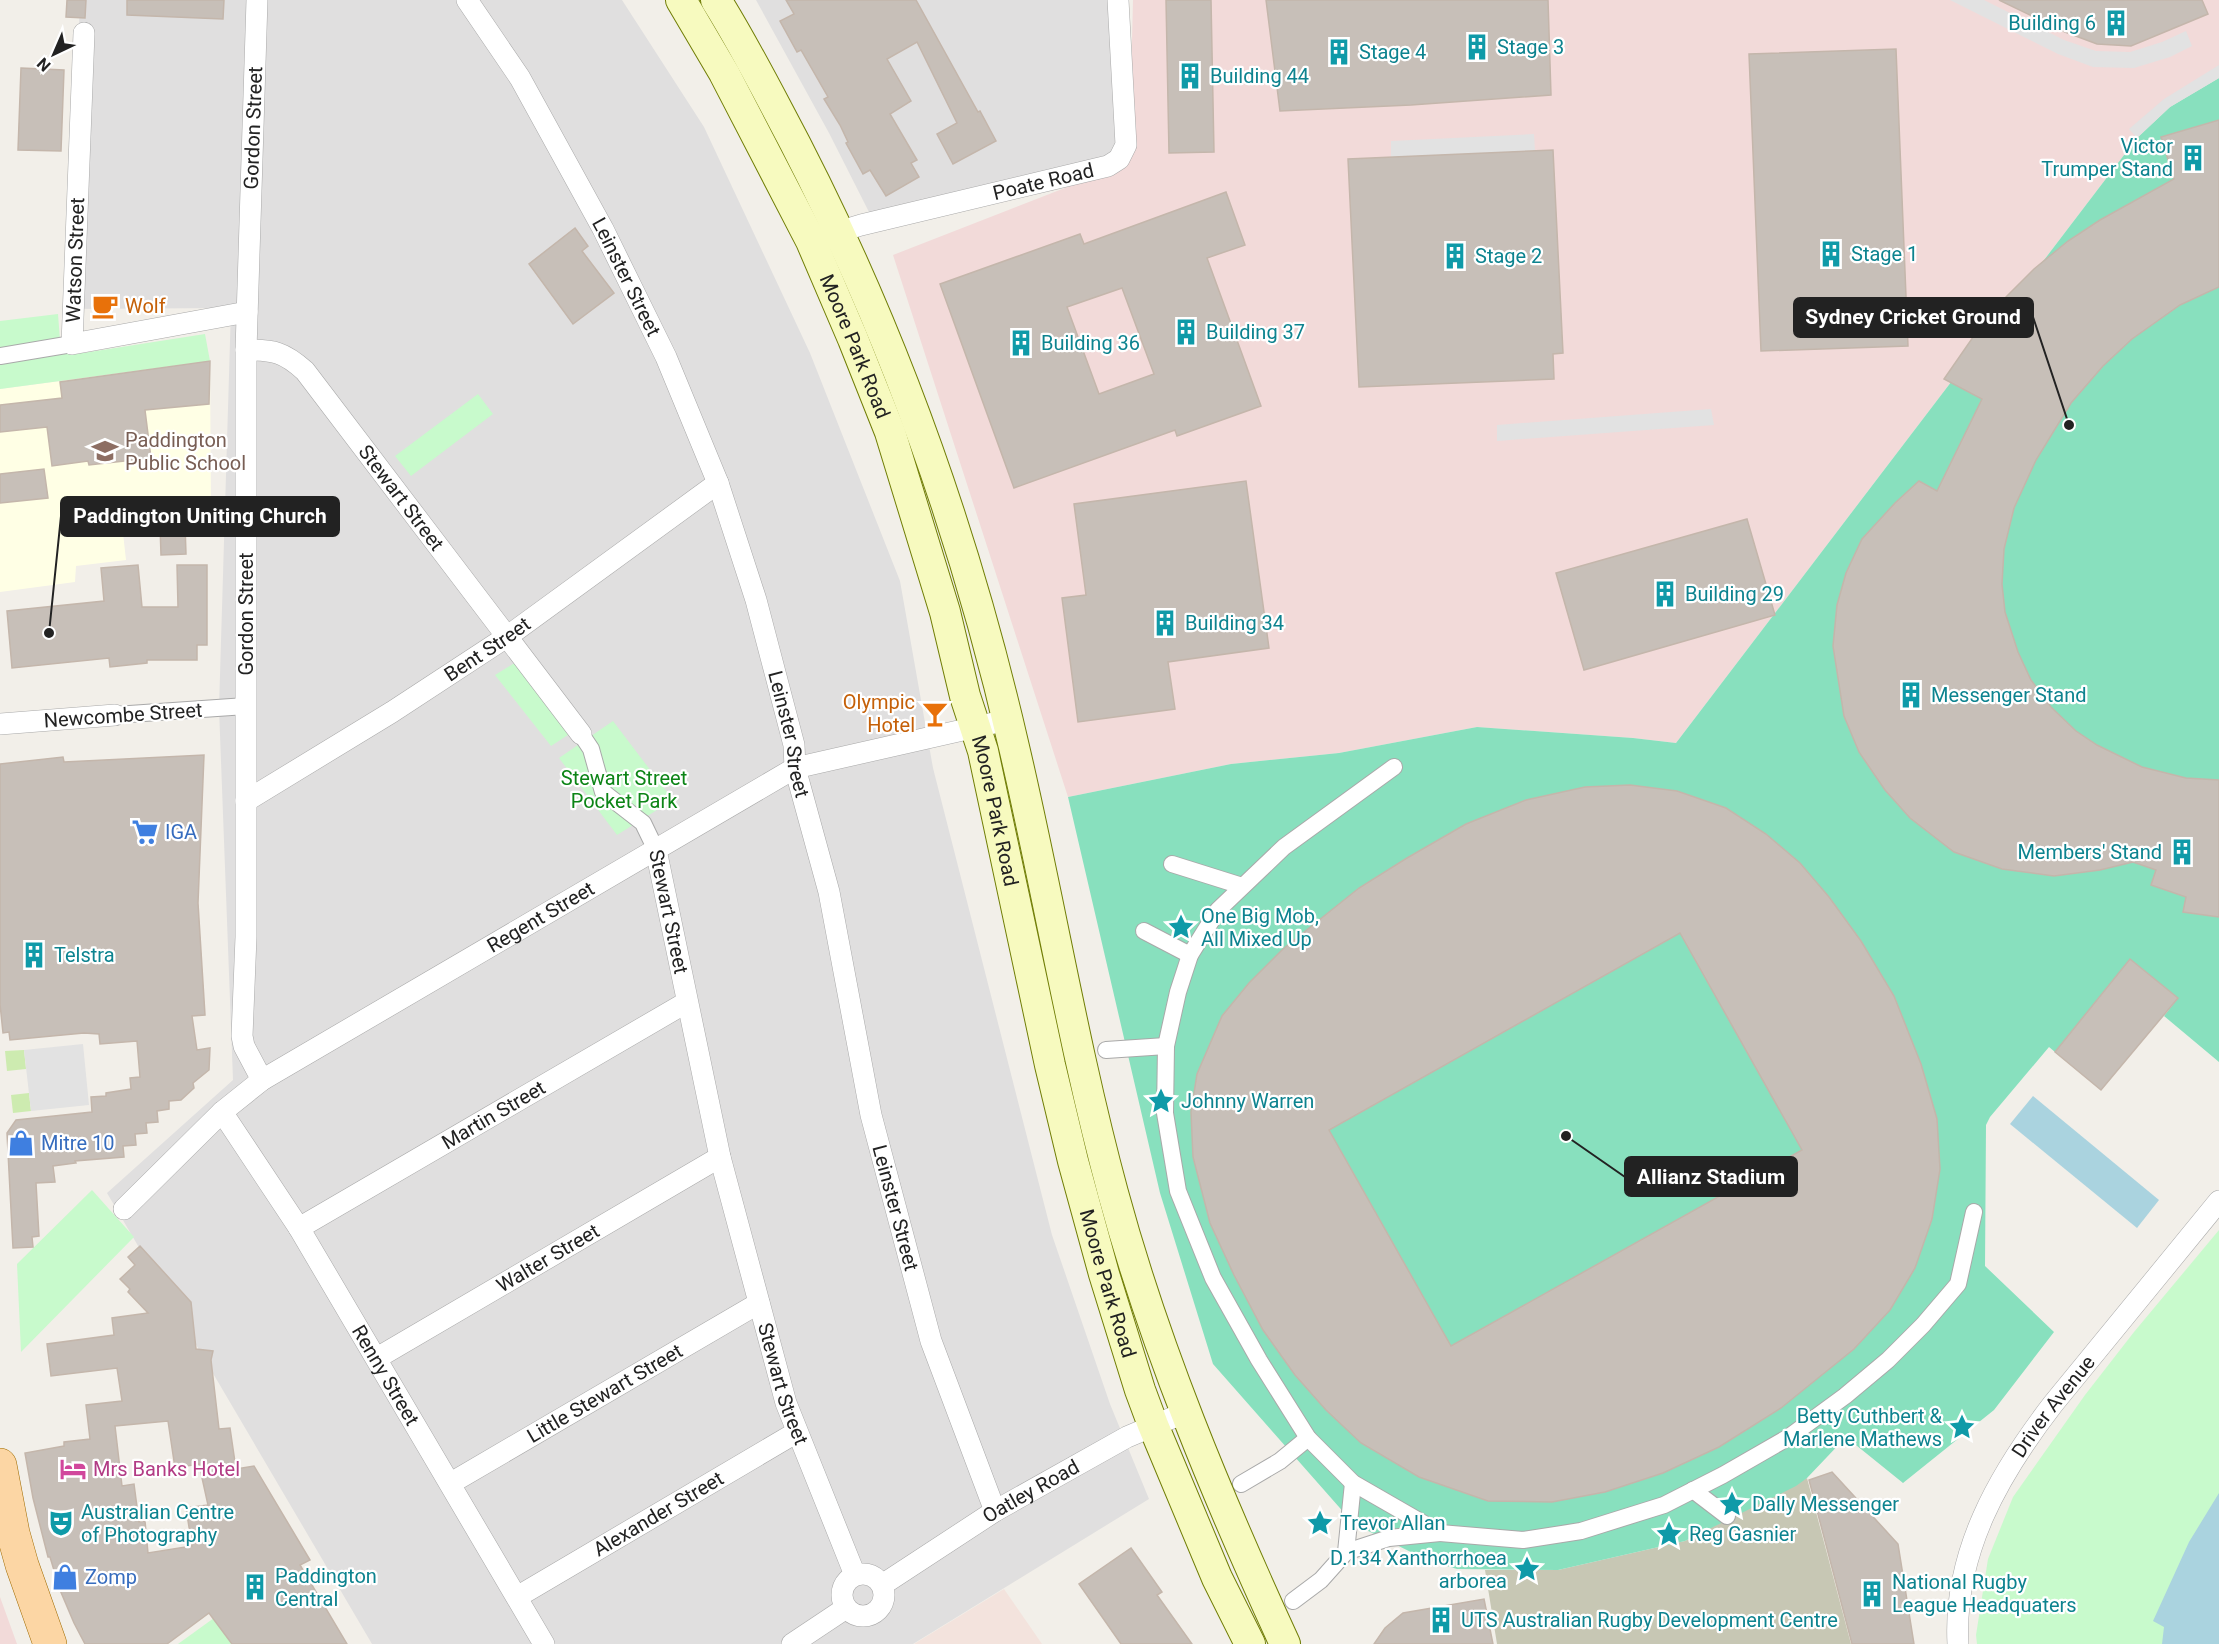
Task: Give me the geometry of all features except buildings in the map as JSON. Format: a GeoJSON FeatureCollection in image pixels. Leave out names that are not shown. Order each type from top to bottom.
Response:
{"type":"FeatureCollection","features":[{"type":"Feature","properties":{"kind":"main road","name":"Moore Park Road"},"geometry":{"type":"LineString","coordinates":[[681,0],[724,73],[811,241],[890,432],[945,612],[985,761],[1050,1065],[1104,1274],[1153,1425],[1218,1578],[1250,1644]]}},
{"type":"Feature","properties":{"kind":"main road","name":"Moore Park Road"},"geometry":{"type":"LineString","coordinates":[[716,0],[803,158],[839,232],[880,324],[914,412],[958,545],[1007,720],[1027,805],[1076,1044],[1132,1260],[1186,1412],[1242,1550],[1285,1644]]}},
{"type":"Feature","properties":{"kind":"main road"},"geometry":{"type":"LineString","coordinates":[[0,1465],[13,1533],[50,1644]]}},
{"type":"Feature","properties":{"kind":"main road"},"geometry":{"type":"LineString","coordinates":[[0,1561],[26,1644]]}},
{"type":"Feature","properties":{"kind":"street","name":"Gordon Street"},"geometry":{"type":"LineString","coordinates":[[257,0],[246,350],[246,937],[242,1036],[244,1046],[262,1080]]}},
{"type":"Feature","properties":{"kind":"street","name":"Leinster Street"},"geometry":{"type":"LineString","coordinates":[[467,0],[520,78],[603,229],[666,357],[718,483],[756,600],[794,745],[795,768],[828,892],[871,1115],[931,1341],[995,1511]]}},
{"type":"Feature","properties":{"kind":"street","name":"Poate Road"},"geometry":{"type":"LineString","coordinates":[[811,241],[839,232],[1108,166],[1119,159],[1126,145],[1118,0]]}},
{"type":"Feature","properties":{"kind":"street","name":"Watson Street"},"geometry":{"type":"LineString","coordinates":[[84,33],[72,344],[247,312]]}},
{"type":"Feature","properties":{"kind":"street"},"geometry":{"type":"LineString","coordinates":[[0,356],[72,344]]}},
{"type":"Feature","properties":{"kind":"street","name":"Stewart Street"},"geometry":{"type":"LineString","coordinates":[[246,350],[263,350],[288,356],[304,370],[591,748],[603,792],[643,823],[656,850],[720,1157],[786,1402],[855,1575]]}},
{"type":"Feature","properties":{"kind":"street","name":"Bent Street"},"geometry":{"type":"LineString","coordinates":[[246,801],[392,712],[508,636],[718,483]]}},
{"type":"Feature","properties":{"kind":"street","name":"Newcombe Street"},"geometry":{"type":"LineString","coordinates":[[0,724],[246,706]]}},
{"type":"Feature","properties":{"kind":"street","name":"Regent Street"},"geometry":{"type":"LineString","coordinates":[[124,1209],[222,1112],[262,1080],[795,768],[1007,720]]}},
{"type":"Feature","properties":{"kind":"street"},"geometry":{"type":"LineString","coordinates":[[1394,767],[1284,847],[1218,910],[1190,955],[1178,992],[1166,1046],[1165,1113],[1178,1191],[1213,1278],[1259,1360],[1308,1438],[1353,1483],[1440,1533]]}},
{"type":"Feature","properties":{"kind":"street"},"geometry":{"type":"LineString","coordinates":[[1172,864],[1242,886]]}},
{"type":"Feature","properties":{"kind":"street"},"geometry":{"type":"LineString","coordinates":[[1144,931],[1190,955]]}},
{"type":"Feature","properties":{"kind":"street","name":"Martin Street"},"geometry":{"type":"LineString","coordinates":[[299,1228],[687,1002]]}},
{"type":"Feature","properties":{"kind":"street"},"geometry":{"type":"LineString","coordinates":[[1106,1050],[1166,1046]]}},
{"type":"Feature","properties":{"kind":"street","name":"Renny Street"},"geometry":{"type":"LineString","coordinates":[[222,1112],[299,1228],[544,1644]]}},
{"type":"Feature","properties":{"kind":"street","name":"Walter Street"},"geometry":{"type":"LineString","coordinates":[[377,1358],[720,1157]]}},
{"type":"Feature","properties":{"kind":"street","name":"Driver Avenue"},"geometry":{"type":"LineString","coordinates":[[1958,1644],[1960,1596],[1968,1559],[1975,1536],[1999,1480],[2052,1404],[2219,1202]]}},
{"type":"Feature","properties":{"kind":"street"},"geometry":{"type":"LineString","coordinates":[[1293,1601],[1321,1580],[1346,1552],[1389,1538],[1440,1533],[1523,1540],[1581,1531],[1664,1505],[1789,1437],[1845,1396],[1888,1360],[1958,1284],[1974,1212]]}},
{"type":"Feature","properties":{"kind":"street","name":"Little Stewart Street"},"geometry":{"type":"LineString","coordinates":[[451,1483],[759,1303]]}},
{"type":"Feature","properties":{"kind":"street","name":"Oatley Road"},"geometry":{"type":"LineString","coordinates":[[882,1586],[995,1511],[1153,1425],[1186,1412]]}},
{"type":"Feature","properties":{"kind":"street","name":"Alexander Street"},"geometry":{"type":"LineString","coordinates":[[517,1597],[797,1432]]}},
{"type":"Feature","properties":{"kind":"street"},"geometry":{"type":"LineString","coordinates":[[1241,1484],[1280,1461],[1308,1438]]}},
{"type":"Feature","properties":{"kind":"street"},"geometry":{"type":"LineString","coordinates":[[1346,1552],[1353,1483]]}},
{"type":"Feature","properties":{"kind":"street"},"geometry":{"type":"LineString","coordinates":[[1694,1490],[1727,1516]]}},
{"type":"Feature","properties":{"kind":"street"},"geometry":{"type":"LineString","coordinates":[[855,1575],[868,1575],[875,1578],[882,1586],[883,1602],[874,1613],[860,1616],[846,1608],[842,1593],[848,1580],[855,1575]]}},
{"type":"Feature","properties":{"kind":"street"},"geometry":{"type":"LineString","coordinates":[[792,1644],[846,1608]]}},
{"type":"Feature","properties":{"kind":"shaded area"},"geometry":{"type":"Polygon","coordinates":[[[80,0],[622,0],[704,127],[810,353],[900,581],[933,768],[1052,1235],[1110,1404],[1149,1499],[913,1644],[372,1644],[107,1193],[233,1080],[219,708],[231,308],[68,309],[80,0]]]}},
{"type":"Feature","properties":{"kind":"shaded area"},"geometry":{"type":"Polygon","coordinates":[[[756,0],[1118,0],[1119,159],[871,216],[829,133],[756,0]]]}},
{"type":"Feature","properties":{"kind":"shaded area"},"geometry":{"type":"Polygon","coordinates":[[[1133,0],[2219,0],[2219,78],[2170,107],[2137,138],[1676,743],[1477,727],[1339,753],[1231,764],[1068,797],[893,255],[1129,163],[1133,0]]]}},
{"type":"Feature","properties":{"kind":"shaded area"},"geometry":{"type":"Polygon","coordinates":[[[1950,0],[1984,0],[2064,40],[2096,51],[2130,52],[2162,42],[2186,31],[2192,46],[2170,57],[2134,68],[2093,67],[2058,54],[1950,0]]]}},
{"type":"Feature","properties":{"kind":"shaded area"},"geometry":{"type":"Polygon","coordinates":[[[2219,65],[2219,78],[2170,107],[2137,138],[2129,129],[2164,99],[2219,65]]]}},
{"type":"Feature","properties":{"kind":"shaded area"},"geometry":{"type":"Polygon","coordinates":[[[1534,134],[1535,151],[1391,157],[1391,141],[1534,134]]]}},
{"type":"Feature","properties":{"kind":"shaded area","name":"Paddington Public School"},"geometry":{"type":"Polygon","coordinates":[[[210,361],[211,513],[122,524],[126,560],[76,566],[75,582],[0,592],[0,389],[210,361]]]}},
{"type":"Feature","properties":{"kind":"shaded area"},"geometry":{"type":"Polygon","coordinates":[[[1711,409],[1714,425],[1497,441],[1497,425],[1711,409]]]}},
{"type":"Feature","properties":{"kind":"shaded area"},"geometry":{"type":"Polygon","coordinates":[[[83,1044],[89,1105],[31,1111],[24,1050],[83,1044]]]}},
{"type":"Feature","properties":{"kind":"shaded area"},"geometry":{"type":"Polygon","coordinates":[[[1807,1478],[1851,1644],[1497,1644],[1485,1570],[1558,1570],[1685,1541],[1807,1478]]]}},
{"type":"Feature","properties":{"kind":"shaded area"},"geometry":{"type":"Polygon","coordinates":[[[1004,1589],[1042,1644],[914,1644],[1004,1589]]]}},
{"type":"Feature","properties":{"kind":"shaded area"},"geometry":{"type":"Polygon","coordinates":[[[0,1597],[17,1644],[0,1644],[0,1597]]]}},
{"type":"Feature","properties":{"kind":"green space"},"geometry":{"type":"Polygon","coordinates":[[[2219,78],[2219,1062],[2164,1016],[2178,998],[2130,959],[2055,1052],[2049,1047],[1990,1117],[1986,1125],[1985,1266],[2054,1332],[1994,1410],[1903,1483],[1846,1437],[1807,1478],[1796,1486],[1685,1541],[1558,1570],[1457,1569],[1427,1560],[1354,1524],[1213,1364],[1160,1193],[1068,797],[1231,764],[1339,753],[1477,727],[1676,743],[2137,138],[2170,107],[2219,78]]]}},
{"type":"Feature","properties":{"kind":"green space"},"geometry":{"type":"Polygon","coordinates":[[[58,314],[60,340],[69,348],[83,353],[205,334],[210,361],[0,389],[0,321],[58,314]]]}},
{"type":"Feature","properties":{"kind":"green space"},"geometry":{"type":"Polygon","coordinates":[[[478,394],[493,414],[411,476],[395,456],[478,394]]]}},
{"type":"Feature","properties":{"kind":"green space"},"geometry":{"type":"Polygon","coordinates":[[[518,661],[571,733],[551,746],[495,675],[518,661]]]}},
{"type":"Feature","properties":{"kind":"green space","name":"Stewart Street Pocket Park"},"geometry":{"type":"Polygon","coordinates":[[[613,721],[673,800],[617,835],[559,758],[613,721]]]}},
{"type":"Feature","properties":{"kind":"green space"},"geometry":{"type":"Polygon","coordinates":[[[24,1050],[26,1069],[7,1071],[5,1051],[24,1050]]]}},
{"type":"Feature","properties":{"kind":"green space"},"geometry":{"type":"Polygon","coordinates":[[[29,1093],[31,1111],[13,1113],[11,1095],[29,1093]]]}},
{"type":"Feature","properties":{"kind":"green space"},"geometry":{"type":"Polygon","coordinates":[[[92,1190],[134,1237],[21,1352],[17,1264],[92,1190]]]}},
{"type":"Feature","properties":{"kind":"green space"},"geometry":{"type":"Polygon","coordinates":[[[2219,1230],[2219,1644],[1977,1644],[1976,1635],[1988,1559],[2013,1497],[2085,1395],[2219,1230]]]}},
{"type":"Feature","properties":{"kind":"green space"},"geometry":{"type":"Polygon","coordinates":[[[214,1618],[233,1644],[178,1644],[214,1618]]]}},
{"type":"Feature","properties":{"kind":"water"},"geometry":{"type":"Polygon","coordinates":[[[2033,1096],[2159,1200],[2137,1228],[2010,1124],[2033,1096]]]}},
{"type":"Feature","properties":{"kind":"water"},"geometry":{"type":"Polygon","coordinates":[[[2219,1493],[2219,1644],[2162,1644],[2164,1627],[2153,1621],[2189,1542],[2219,1493]]]}},
{"type":"Feature","properties":{"kind":"place","name":"Building 6"},"geometry":{"type":"Point","coordinates":[2116,23]}},
{"type":"Feature","properties":{"kind":"place","name":"Stage 3"},"geometry":{"type":"Point","coordinates":[1477,47]}},
{"type":"Feature","properties":{"kind":"place","name":"Stage 4"},"geometry":{"type":"Point","coordinates":[1339,52]}},
{"type":"Feature","properties":{"kind":"place","name":"Building 44"},"geometry":{"type":"Point","coordinates":[1190,76]}},
{"type":"Feature","properties":{"kind":"place","name":"Victor Trumper Stand"},"geometry":{"type":"Point","coordinates":[2193,158]}},
{"type":"Feature","properties":{"kind":"place","name":"Stage 1"},"geometry":{"type":"Point","coordinates":[1831,254]}},
{"type":"Feature","properties":{"kind":"place","name":"Stage 2"},"geometry":{"type":"Point","coordinates":[1455,256]}},
{"type":"Feature","properties":{"kind":"place","name":"Wolf"},"geometry":{"type":"Point","coordinates":[105,306]}},
{"type":"Feature","properties":{"kind":"place","name":"Building 37"},"geometry":{"type":"Point","coordinates":[1186,332]}},
{"type":"Feature","properties":{"kind":"place","name":"Building 36"},"geometry":{"type":"Point","coordinates":[1021,343]}},
{"type":"Feature","properties":{"kind":"place","name":"Sydney Cricket Ground"},"geometry":{"type":"Point","coordinates":[2069,425]}},
{"type":"Feature","properties":{"kind":"place","name":"Paddington Public School"},"geometry":{"type":"Point","coordinates":[105,451]}},
{"type":"Feature","properties":{"kind":"place","name":"Building 29"},"geometry":{"type":"Point","coordinates":[1665,594]}},
{"type":"Feature","properties":{"kind":"place","name":"Building 34"},"geometry":{"type":"Point","coordinates":[1165,623]}},
{"type":"Feature","properties":{"kind":"place","name":"Paddington Uniting Church"},"geometry":{"type":"Point","coordinates":[49,633]}},
{"type":"Feature","properties":{"kind":"place","name":"Messenger Stand"},"geometry":{"type":"Point","coordinates":[1911,695]}},
{"type":"Feature","properties":{"kind":"place","name":"Olympic Hotel"},"geometry":{"type":"Point","coordinates":[935,714]}},
{"type":"Feature","properties":{"kind":"place","name":"IGA"},"geometry":{"type":"Point","coordinates":[145,832]}},
{"type":"Feature","properties":{"kind":"place","name":"Members' Stand"},"geometry":{"type":"Point","coordinates":[2182,852]}},
{"type":"Feature","properties":{"kind":"place","name":"One Big Mob, All Mixed Up"},"geometry":{"type":"Point","coordinates":[1181,927]}},
{"type":"Feature","properties":{"kind":"place","name":"Telstra"},"geometry":{"type":"Point","coordinates":[34,955]}},
{"type":"Feature","properties":{"kind":"place","name":"Johnny Warren"},"geometry":{"type":"Point","coordinates":[1161,1101]}},
{"type":"Feature","properties":{"kind":"place","name":"Allianz Stadium"},"geometry":{"type":"Point","coordinates":[1566,1136]}},
{"type":"Feature","properties":{"kind":"place","name":"Mitre 10"},"geometry":{"type":"Point","coordinates":[21,1143]}},
{"type":"Feature","properties":{"kind":"place","name":"Betty Cuthbert & Marlene Mathews"},"geometry":{"type":"Point","coordinates":[1962,1427]}},
{"type":"Feature","properties":{"kind":"place","name":"Mrs Banks Hotel"},"geometry":{"type":"Point","coordinates":[73,1469]}},
{"type":"Feature","properties":{"kind":"place","name":"Dally Messenger"},"geometry":{"type":"Point","coordinates":[1732,1504]}},
{"type":"Feature","properties":{"kind":"place","name":"Australian Centre of Photography"},"geometry":{"type":"Point","coordinates":[61,1523]}},
{"type":"Feature","properties":{"kind":"place","name":"Trevor Allan"},"geometry":{"type":"Point","coordinates":[1320,1523]}},
{"type":"Feature","properties":{"kind":"place","name":"Reg Gasnier"},"geometry":{"type":"Point","coordinates":[1669,1534]}},
{"type":"Feature","properties":{"kind":"place","name":"D.134 Xanthorrhoea arborea"},"geometry":{"type":"Point","coordinates":[1527,1569]}},
{"type":"Feature","properties":{"kind":"place","name":"Zomp"},"geometry":{"type":"Point","coordinates":[65,1577]}},
{"type":"Feature","properties":{"kind":"place","name":"Paddington Central"},"geometry":{"type":"Point","coordinates":[255,1587]}},
{"type":"Feature","properties":{"kind":"place","name":"National Rugby League Headquaters"},"geometry":{"type":"Point","coordinates":[1872,1594]}},
{"type":"Feature","properties":{"kind":"place","name":"UTS Australian Rugby Development Centre"},"geometry":{"type":"Point","coordinates":[1441,1620]}}]}
